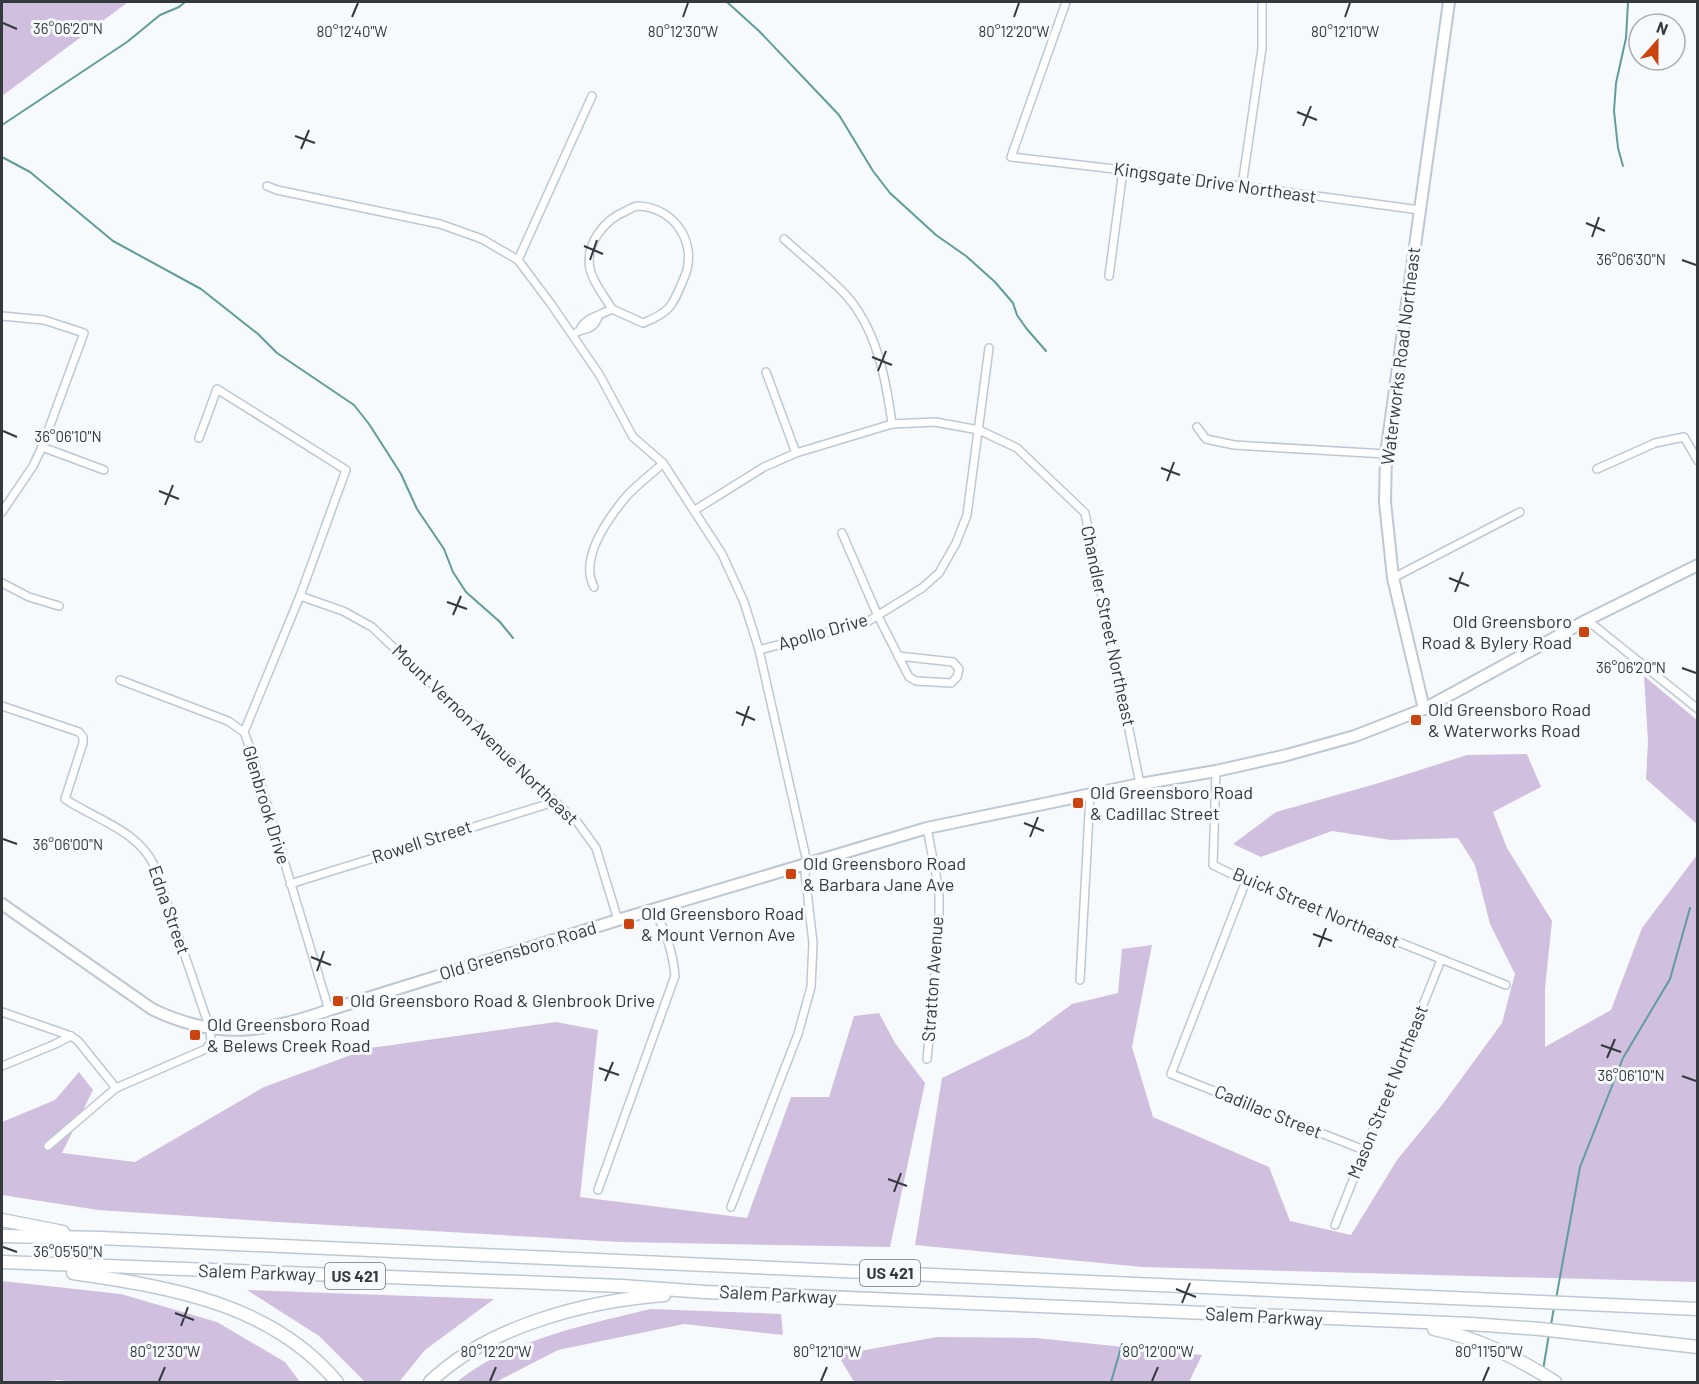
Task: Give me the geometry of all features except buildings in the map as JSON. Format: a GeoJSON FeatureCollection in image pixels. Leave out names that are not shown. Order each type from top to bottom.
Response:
{"type":"FeatureCollection","features":[{"type":"Feature","properties":{"kind":"highway"},"geometry":{"type":"LineString","coordinates":[[2,1220],[100,1238]]}},
{"type":"Feature","properties":{"kind":"highway","name":"Salem Parkway"},"geometry":{"type":"LineString","coordinates":[[2,1236],[100,1238],[1698,1308]]}},
{"type":"Feature","properties":{"kind":"highway"},"geometry":{"type":"LineString","coordinates":[[3,1262],[142,1284],[181,1292],[220,1304],[256,1319],[281,1333],[310,1355],[337,1383]]}},
{"type":"Feature","properties":{"kind":"highway","name":"Salem Parkway"},"geometry":{"type":"LineString","coordinates":[[3,1262],[621,1286],[705,1292],[1496,1325],[1698,1347]]}},
{"type":"Feature","properties":{"kind":"highway"},"geometry":{"type":"LineString","coordinates":[[430,1383],[477,1348],[511,1332],[550,1318],[615,1301],[705,1292]]}},
{"type":"Feature","properties":{"kind":"highway"},"geometry":{"type":"LineString","coordinates":[[1397,1322],[1455,1334],[1480,1342],[1526,1364],[1556,1383]]}},
{"type":"Feature","properties":{"kind":"street","name":"Kingsgate Drive Northeast"},"geometry":{"type":"LineString","coordinates":[[1066,2],[1011,157],[1420,210]]}},
{"type":"Feature","properties":{"kind":"street"},"geometry":{"type":"LineString","coordinates":[[1242,186],[1262,48],[1262,2]]}},
{"type":"Feature","properties":{"kind":"street","name":"Waterworks Road Northeast"},"geometry":{"type":"LineString","coordinates":[[1424,709],[1393,578],[1385,502],[1386,454],[1449,2]]}},
{"type":"Feature","properties":{"kind":"street"},"geometry":{"type":"LineString","coordinates":[[518,260],[592,96]]}},
{"type":"Feature","properties":{"kind":"street"},"geometry":{"type":"LineString","coordinates":[[1110,276],[1123,170]]}},
{"type":"Feature","properties":{"kind":"street"},"geometry":{"type":"LineString","coordinates":[[267,186],[440,224],[482,239],[518,260],[598,374],[633,437],[663,463],[723,554],[744,602],[759,650],[807,862],[805,873],[813,943],[811,987],[798,1034],[731,1207]]}},
{"type":"Feature","properties":{"kind":"street"},"geometry":{"type":"LineString","coordinates":[[637,206],[658,211],[673,220],[686,237],[689,256],[686,274],[673,304],[661,316],[643,323],[612,309],[593,278],[590,268],[591,249],[601,228],[617,214],[637,206]]}},
{"type":"Feature","properties":{"kind":"street"},"geometry":{"type":"LineString","coordinates":[[784,239],[844,293],[864,320],[879,355],[888,393],[892,424]]}},
{"type":"Feature","properties":{"kind":"street"},"geometry":{"type":"LineString","coordinates":[[572,334],[580,330],[581,325],[592,317],[598,317],[612,309]]}},
{"type":"Feature","properties":{"kind":"street"},"geometry":{"type":"LineString","coordinates":[[2,316],[44,320],[84,333],[42,447],[33,466],[2,512]]}},
{"type":"Feature","properties":{"kind":"street","name":"Apollo Drive"},"geometry":{"type":"LineString","coordinates":[[759,650],[867,622],[931,581],[948,560],[963,530],[967,515],[989,348]]}},
{"type":"Feature","properties":{"kind":"street"},"geometry":{"type":"LineString","coordinates":[[766,372],[796,453]]}},
{"type":"Feature","properties":{"kind":"street","name":"Glenbrook Drive"},"geometry":{"type":"LineString","coordinates":[[199,438],[217,389],[346,470],[300,596],[244,732],[329,1010]]}},
{"type":"Feature","properties":{"kind":"street","name":"Chandler Street Northeast"},"geometry":{"type":"LineString","coordinates":[[695,510],[764,467],[796,453],[892,424],[935,422],[979,430],[1017,448],[1084,513],[1140,783]]}},
{"type":"Feature","properties":{"kind":"street"},"geometry":{"type":"LineString","coordinates":[[1197,427],[1206,439],[1234,445],[1386,454]]}},
{"type":"Feature","properties":{"kind":"street"},"geometry":{"type":"LineString","coordinates":[[1597,469],[1656,443],[1684,437],[1698,461]]}},
{"type":"Feature","properties":{"kind":"street"},"geometry":{"type":"LineString","coordinates":[[42,447],[104,470]]}},
{"type":"Feature","properties":{"kind":"street"},"geometry":{"type":"LineString","coordinates":[[594,586],[588,576],[591,559],[601,533],[626,497],[663,463]]}},
{"type":"Feature","properties":{"kind":"street"},"geometry":{"type":"LineString","coordinates":[[1393,578],[1520,512]]}},
{"type":"Feature","properties":{"kind":"street"},"geometry":{"type":"LineString","coordinates":[[842,533],[878,616],[898,656],[909,677],[916,681],[951,683],[957,677],[959,669],[953,662],[898,656]]}},
{"type":"Feature","properties":{"kind":"street","name":"Old Greensboro Road"},"geometry":{"type":"LineString","coordinates":[[2,904],[152,1009],[173,1019],[210,1029],[256,1030],[292,1023],[618,920],[927,828],[1140,783],[1216,771],[1287,755],[1355,736],[1424,709],[1587,620],[1698,565]]}},
{"type":"Feature","properties":{"kind":"street"},"geometry":{"type":"LineString","coordinates":[[2,583],[29,597],[59,606]]}},
{"type":"Feature","properties":{"kind":"street","name":"Mount Vernon Avenue Northeast"},"geometry":{"type":"LineString","coordinates":[[300,596],[343,611],[372,627],[578,824],[596,848],[618,920]]}},
{"type":"Feature","properties":{"kind":"street"},"geometry":{"type":"LineString","coordinates":[[1587,620],[1698,709]]}},
{"type":"Feature","properties":{"kind":"street"},"geometry":{"type":"LineString","coordinates":[[120,680],[228,721],[244,732]]}},
{"type":"Feature","properties":{"kind":"street","name":"Edna Street"},"geometry":{"type":"LineString","coordinates":[[2,706],[79,732],[83,737],[65,799],[135,839],[147,851],[154,865],[210,1029]]}},
{"type":"Feature","properties":{"kind":"street","name":"Buick Street Northeast"},"geometry":{"type":"LineString","coordinates":[[1216,771],[1214,865],[1246,881],[1506,985]]}},
{"type":"Feature","properties":{"kind":"street"},"geometry":{"type":"LineString","coordinates":[[1080,980],[1090,795]]}},
{"type":"Feature","properties":{"kind":"street","name":"Rowell Street"},"geometry":{"type":"LineString","coordinates":[[290,884],[554,802]]}},
{"type":"Feature","properties":{"kind":"street","name":"Stratton Avenue"},"geometry":{"type":"LineString","coordinates":[[927,828],[939,891],[939,933],[927,1059]]}},
{"type":"Feature","properties":{"kind":"street","name":"Cadillac Street"},"geometry":{"type":"LineString","coordinates":[[1246,881],[1171,1074],[1364,1150]]}},
{"type":"Feature","properties":{"kind":"street"},"geometry":{"type":"LineString","coordinates":[[598,1190],[675,976],[674,958],[668,937],[654,909]]}},
{"type":"Feature","properties":{"kind":"street","name":"Mason Street Northeast"},"geometry":{"type":"LineString","coordinates":[[1335,1225],[1441,960]]}},
{"type":"Feature","properties":{"kind":"street"},"geometry":{"type":"LineString","coordinates":[[2,1011],[71,1036],[78,1041],[116,1088]]}},
{"type":"Feature","properties":{"kind":"street"},"geometry":{"type":"LineString","coordinates":[[48,1146],[116,1088],[206,1049],[211,1042],[210,1029]]}},
{"type":"Feature","properties":{"kind":"street"},"geometry":{"type":"LineString","coordinates":[[2,1066],[71,1036]]}},
{"type":"Feature","properties":{"kind":"shaded area"},"geometry":{"type":"Polygon","coordinates":[[[2,2],[128,2],[2,96],[2,2]]]}},
{"type":"Feature","properties":{"kind":"shaded area"},"geometry":{"type":"Polygon","coordinates":[[[1644,676],[1697,720],[1697,824],[1646,779],[1648,741],[1644,676]]]}},
{"type":"Feature","properties":{"kind":"shaded area"},"geometry":{"type":"Polygon","coordinates":[[[1527,754],[1541,787],[1493,812],[1507,848],[1552,921],[1545,989],[1545,1047],[1611,1010],[1642,928],[1697,855],[1697,1282],[1142,1267],[915,1245],[942,1078],[1029,1036],[1072,1004],[1118,993],[1122,949],[1152,945],[1132,1047],[1153,1117],[1269,1167],[1290,1221],[1351,1235],[1397,1160],[1442,1105],[1502,1023],[1515,974],[1490,924],[1475,865],[1458,838],[1391,840],[1332,831],[1261,857],[1233,844],[1276,812],[1467,755],[1527,754]]]}},
{"type":"Feature","properties":{"kind":"shaded area"},"geometry":{"type":"Polygon","coordinates":[[[879,1013],[895,1043],[925,1083],[890,1247],[620,1242],[277,1222],[98,1210],[2,1195],[2,1122],[55,1100],[79,1072],[93,1090],[62,1153],[135,1162],[264,1087],[370,1048],[556,1022],[598,1030],[580,1197],[747,1218],[791,1097],[829,1097],[854,1016],[879,1013]]]}},
{"type":"Feature","properties":{"kind":"shaded area"},"geometry":{"type":"Polygon","coordinates":[[[2,1281],[121,1294],[217,1322],[285,1362],[300,1382],[73,1382],[58,1380],[2,1382],[2,1281]]]}},
{"type":"Feature","properties":{"kind":"shaded area"},"geometry":{"type":"Polygon","coordinates":[[[247,1290],[494,1299],[425,1350],[399,1382],[365,1382],[319,1336],[247,1290]]]}},
{"type":"Feature","properties":{"kind":"shaded area"},"geometry":{"type":"Polygon","coordinates":[[[651,1309],[781,1314],[783,1335],[684,1324],[558,1350],[496,1382],[457,1382],[476,1368],[523,1345],[576,1328],[651,1309]]]}},
{"type":"Feature","properties":{"kind":"shaded area"},"geometry":{"type":"Polygon","coordinates":[[[937,1337],[1036,1338],[1202,1355],[1189,1382],[854,1382],[838,1355],[937,1337]]]}},
{"type":"Feature","properties":{"kind":"waterway"},"geometry":{"type":"LineString","coordinates":[[2,125],[127,42],[160,15],[185,2]]}},
{"type":"Feature","properties":{"kind":"waterway"},"geometry":{"type":"LineString","coordinates":[[727,2],[759,31],[839,115],[873,171],[890,193],[936,235],[966,256],[995,282],[1013,303],[1017,315],[1026,328],[1046,351]]}},
{"type":"Feature","properties":{"kind":"waterway"},"geometry":{"type":"LineString","coordinates":[[1623,166],[1618,148],[1614,111],[1616,83],[1626,38],[1628,2]]}},
{"type":"Feature","properties":{"kind":"waterway"},"geometry":{"type":"LineString","coordinates":[[2,157],[30,172],[113,241],[201,289],[258,334],[277,353],[354,405],[401,474],[417,509],[444,549],[453,572],[466,592],[500,622],[513,638]]}},
{"type":"Feature","properties":{"kind":"waterway"},"geometry":{"type":"LineString","coordinates":[[1556,1299],[1580,1167],[1623,1058],[1670,979],[1690,908]]}},
{"type":"Feature","properties":{"kind":"waterway"},"geometry":{"type":"LineString","coordinates":[[1551,1325],[1554,1307]]}},
{"type":"Feature","properties":{"kind":"waterway"},"geometry":{"type":"LineString","coordinates":[[1543,1370],[1549,1334]]}},
{"type":"Feature","properties":{"kind":"waterway"},"geometry":{"type":"LineString","coordinates":[[1111,1382],[1122,1344]]}},
{"type":"Feature","properties":{"kind":"place","name":"Old Greensboro Road & Bylery Road"},"geometry":{"type":"Point","coordinates":[1584,632]}},
{"type":"Feature","properties":{"kind":"place","name":"Old Greensboro Road & Waterworks Road"},"geometry":{"type":"Point","coordinates":[1416,720]}},
{"type":"Feature","properties":{"kind":"place","name":"Old Greensboro Road & Cadillac Street"},"geometry":{"type":"Point","coordinates":[1078,803]}},
{"type":"Feature","properties":{"kind":"place","name":"Old Greensboro Road & Barbara Jane Ave"},"geometry":{"type":"Point","coordinates":[791,874]}},
{"type":"Feature","properties":{"kind":"place","name":"Old Greensboro Road & Mount Vernon Ave"},"geometry":{"type":"Point","coordinates":[629,924]}},
{"type":"Feature","properties":{"kind":"place","name":"Old Greensboro Road & Glenbrook Drive"},"geometry":{"type":"Point","coordinates":[338,1001]}},
{"type":"Feature","properties":{"kind":"place","name":"Old Greensboro Road & Belews Creek Road"},"geometry":{"type":"Point","coordinates":[195,1035]}}]}
